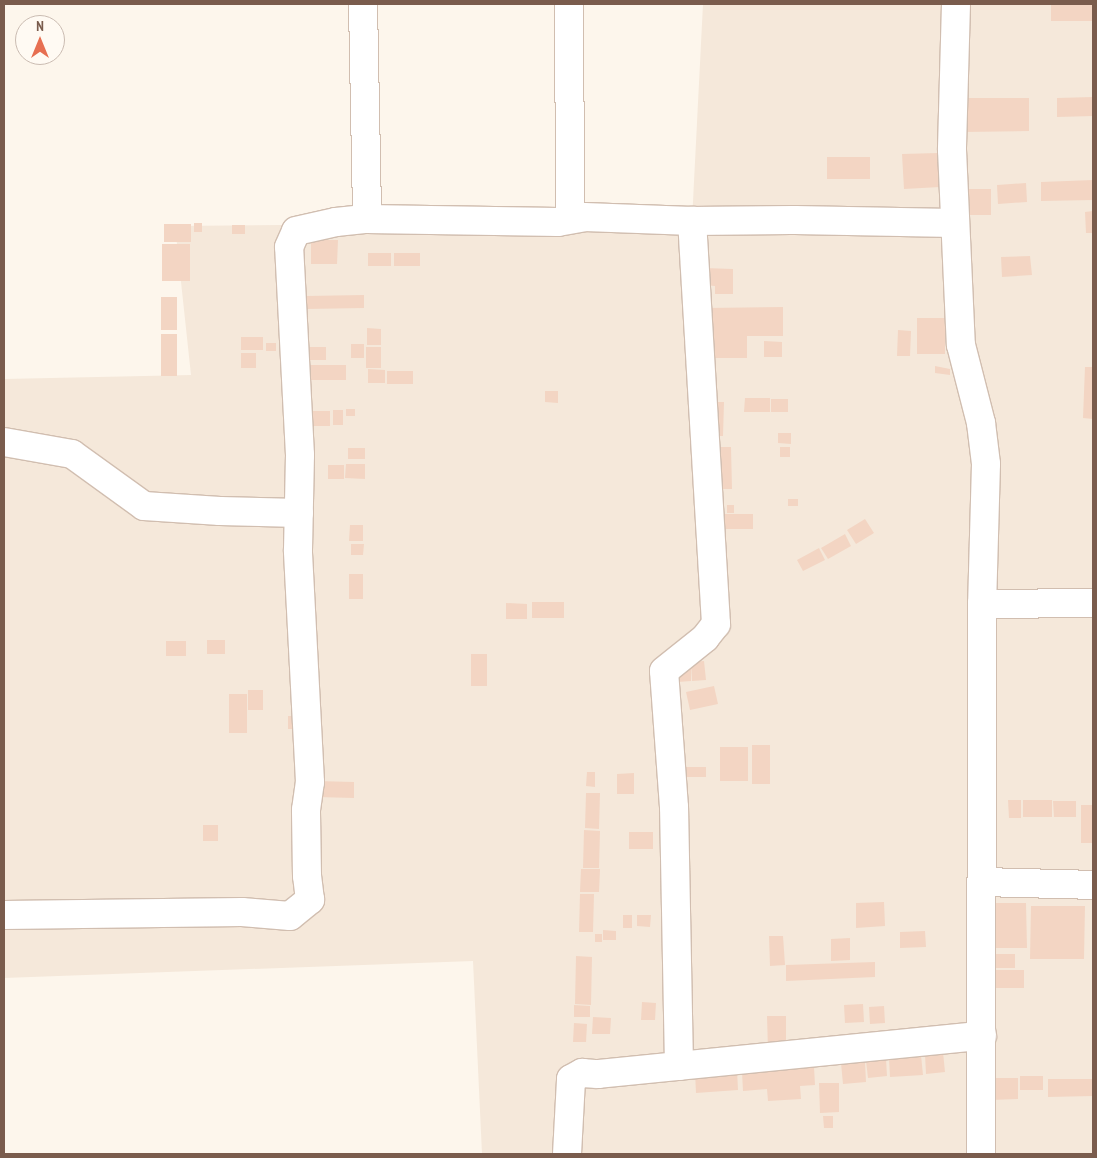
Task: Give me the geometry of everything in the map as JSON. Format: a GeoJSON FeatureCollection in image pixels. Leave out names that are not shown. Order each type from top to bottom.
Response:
{"type":"FeatureCollection","features":[{"type":"Feature","properties":{"kind":"street"},"geometry":{"type":"LineString","coordinates":[[363,4],[366,219]]}},
{"type":"Feature","properties":{"kind":"street"},"geometry":{"type":"LineString","coordinates":[[569,4],[570,219]]}},
{"type":"Feature","properties":{"kind":"street"},"geometry":{"type":"LineString","coordinates":[[956,4],[952,150],[961,345],[980,423],[986,464],[982,604],[981,1154]]}},
{"type":"Feature","properties":{"kind":"street"},"geometry":{"type":"LineString","coordinates":[[4,915],[242,912],[290,916],[310,900],[307,876],[306,810],[310,782],[298,550],[300,455],[289,247],[296,232],[336,222],[366,219],[558,222],[585,217],[692,221],[794,220],[954,223]]}},
{"type":"Feature","properties":{"kind":"street"},"geometry":{"type":"LineString","coordinates":[[679,1066],[674,807],[664,671],[705,638],[716,624],[692,221]]}},
{"type":"Feature","properties":{"kind":"street"},"geometry":{"type":"LineString","coordinates":[[4,442],[72,454],[144,506],[220,511],[299,512]]}},
{"type":"Feature","properties":{"kind":"street"},"geometry":{"type":"LineString","coordinates":[[982,604],[1093,603]]}},
{"type":"Feature","properties":{"kind":"street"},"geometry":{"type":"LineString","coordinates":[[982,882],[1093,885]]}},
{"type":"Feature","properties":{"kind":"street"},"geometry":{"type":"LineString","coordinates":[[567,1154],[572,1079],[582,1073],[679,1066],[982,1036]]}},
{"type":"Feature","properties":{"kind":"shaded area"},"geometry":{"type":"Polygon","coordinates":[[[703,4],[1093,4],[1093,1154],[482,1154],[473,961],[4,978],[4,379],[191,375],[175,226],[692,221],[703,4]]]}},
{"type":"Feature","properties":{"kind":"building"},"geometry":{"type":"Polygon","coordinates":[[[1051,4],[1093,4],[1093,21],[1051,21],[1051,4]]]}},
{"type":"Feature","properties":{"kind":"building"},"geometry":{"type":"Polygon","coordinates":[[[1093,97],[1093,116],[1057,117],[1057,98],[1093,97]]]}},
{"type":"Feature","properties":{"kind":"building"},"geometry":{"type":"Polygon","coordinates":[[[962,98],[1029,98],[1029,131],[963,132],[962,98]]]}},
{"type":"Feature","properties":{"kind":"building"},"geometry":{"type":"Polygon","coordinates":[[[938,153],[940,187],[904,189],[902,154],[938,153]]]}},
{"type":"Feature","properties":{"kind":"building"},"geometry":{"type":"Polygon","coordinates":[[[827,157],[870,157],[870,179],[827,179],[827,157]]]}},
{"type":"Feature","properties":{"kind":"building"},"geometry":{"type":"Polygon","coordinates":[[[1093,180],[1093,200],[1041,201],[1041,182],[1093,180]]]}},
{"type":"Feature","properties":{"kind":"building"},"geometry":{"type":"Polygon","coordinates":[[[1026,183],[1027,202],[998,204],[997,185],[1026,183]]]}},
{"type":"Feature","properties":{"kind":"building"},"geometry":{"type":"Polygon","coordinates":[[[964,189],[991,189],[991,215],[964,215],[964,189]]]}},
{"type":"Feature","properties":{"kind":"building"},"geometry":{"type":"Polygon","coordinates":[[[1093,211],[1093,233],[1086,233],[1085,212],[1093,211]]]}},
{"type":"Feature","properties":{"kind":"building"},"geometry":{"type":"Polygon","coordinates":[[[194,223],[202,223],[202,232],[194,232],[194,223]]]}},
{"type":"Feature","properties":{"kind":"building"},"geometry":{"type":"Polygon","coordinates":[[[164,224],[191,224],[191,242],[164,242],[164,224]]]}},
{"type":"Feature","properties":{"kind":"building"},"geometry":{"type":"Polygon","coordinates":[[[232,225],[245,225],[245,234],[232,234],[232,225]]]}},
{"type":"Feature","properties":{"kind":"building"},"geometry":{"type":"Polygon","coordinates":[[[311,240],[338,240],[337,264],[311,264],[311,240]]]}},
{"type":"Feature","properties":{"kind":"building"},"geometry":{"type":"Polygon","coordinates":[[[162,244],[190,244],[190,281],[162,281],[162,244]]]}},
{"type":"Feature","properties":{"kind":"building"},"geometry":{"type":"Polygon","coordinates":[[[368,253],[391,253],[391,266],[368,266],[368,253]]]}},
{"type":"Feature","properties":{"kind":"building"},"geometry":{"type":"Polygon","coordinates":[[[394,253],[420,253],[420,266],[394,266],[394,253]]]}},
{"type":"Feature","properties":{"kind":"building"},"geometry":{"type":"Polygon","coordinates":[[[1030,256],[1032,275],[1002,277],[1001,257],[1030,256]]]}},
{"type":"Feature","properties":{"kind":"building"},"geometry":{"type":"Polygon","coordinates":[[[704,268],[733,269],[733,294],[715,294],[715,286],[704,285],[704,268]]]}},
{"type":"Feature","properties":{"kind":"building"},"geometry":{"type":"Polygon","coordinates":[[[364,295],[364,308],[306,309],[306,296],[364,295]]]}},
{"type":"Feature","properties":{"kind":"building"},"geometry":{"type":"Polygon","coordinates":[[[161,297],[177,297],[177,330],[161,330],[161,297]]]}},
{"type":"Feature","properties":{"kind":"building"},"geometry":{"type":"Polygon","coordinates":[[[783,307],[783,336],[747,336],[747,358],[706,358],[706,308],[783,307]]]}},
{"type":"Feature","properties":{"kind":"building"},"geometry":{"type":"Polygon","coordinates":[[[917,318],[945,318],[945,354],[917,354],[917,318]]]}},
{"type":"Feature","properties":{"kind":"building"},"geometry":{"type":"Polygon","coordinates":[[[367,328],[381,329],[381,345],[367,345],[367,328]]]}},
{"type":"Feature","properties":{"kind":"building"},"geometry":{"type":"Polygon","coordinates":[[[898,330],[911,331],[910,356],[897,356],[898,330]]]}},
{"type":"Feature","properties":{"kind":"building"},"geometry":{"type":"Polygon","coordinates":[[[161,334],[177,334],[177,376],[161,376],[161,334]]]}},
{"type":"Feature","properties":{"kind":"building"},"geometry":{"type":"Polygon","coordinates":[[[241,337],[263,337],[263,350],[241,350],[241,337]]]}},
{"type":"Feature","properties":{"kind":"building"},"geometry":{"type":"Polygon","coordinates":[[[764,341],[782,342],[782,357],[764,357],[764,341]]]}},
{"type":"Feature","properties":{"kind":"building"},"geometry":{"type":"Polygon","coordinates":[[[266,343],[276,343],[276,351],[266,351],[266,343]]]}},
{"type":"Feature","properties":{"kind":"building"},"geometry":{"type":"Polygon","coordinates":[[[351,344],[364,344],[364,358],[351,358],[351,344]]]}},
{"type":"Feature","properties":{"kind":"building"},"geometry":{"type":"Polygon","coordinates":[[[308,347],[326,347],[326,360],[308,360],[308,347]]]}},
{"type":"Feature","properties":{"kind":"building"},"geometry":{"type":"Polygon","coordinates":[[[366,347],[381,347],[381,368],[366,368],[366,347]]]}},
{"type":"Feature","properties":{"kind":"building"},"geometry":{"type":"Polygon","coordinates":[[[241,353],[256,353],[256,368],[241,368],[241,353]]]}},
{"type":"Feature","properties":{"kind":"building"},"geometry":{"type":"Polygon","coordinates":[[[309,365],[346,365],[346,380],[309,380],[309,365]]]}},
{"type":"Feature","properties":{"kind":"building"},"geometry":{"type":"Polygon","coordinates":[[[935,366],[950,369],[950,375],[935,373],[935,366]]]}},
{"type":"Feature","properties":{"kind":"building"},"geometry":{"type":"Polygon","coordinates":[[[1085,367],[1093,367],[1093,419],[1083,418],[1085,367]]]}},
{"type":"Feature","properties":{"kind":"building"},"geometry":{"type":"Polygon","coordinates":[[[368,369],[385,370],[385,383],[368,383],[368,369]]]}},
{"type":"Feature","properties":{"kind":"building"},"geometry":{"type":"Polygon","coordinates":[[[387,371],[413,371],[413,384],[387,384],[387,371]]]}},
{"type":"Feature","properties":{"kind":"building"},"geometry":{"type":"Polygon","coordinates":[[[545,391],[558,391],[558,403],[545,402],[545,391]]]}},
{"type":"Feature","properties":{"kind":"building"},"geometry":{"type":"Polygon","coordinates":[[[745,398],[770,398],[770,412],[744,412],[745,398]]]}},
{"type":"Feature","properties":{"kind":"building"},"geometry":{"type":"Polygon","coordinates":[[[771,399],[788,399],[788,412],[771,412],[771,399]]]}},
{"type":"Feature","properties":{"kind":"building"},"geometry":{"type":"Polygon","coordinates":[[[710,402],[724,402],[723,436],[710,436],[710,402]]]}},
{"type":"Feature","properties":{"kind":"building"},"geometry":{"type":"Polygon","coordinates":[[[346,409],[355,409],[355,416],[346,416],[346,409]]]}},
{"type":"Feature","properties":{"kind":"building"},"geometry":{"type":"Polygon","coordinates":[[[333,410],[343,410],[343,425],[333,425],[333,410]]]}},
{"type":"Feature","properties":{"kind":"building"},"geometry":{"type":"Polygon","coordinates":[[[309,411],[330,411],[330,426],[309,426],[309,411]]]}},
{"type":"Feature","properties":{"kind":"building"},"geometry":{"type":"Polygon","coordinates":[[[778,433],[791,433],[791,444],[778,443],[778,433]]]}},
{"type":"Feature","properties":{"kind":"building"},"geometry":{"type":"Polygon","coordinates":[[[713,447],[731,447],[732,489],[723,489],[723,497],[713,497],[713,447]]]}},
{"type":"Feature","properties":{"kind":"building"},"geometry":{"type":"Polygon","coordinates":[[[780,447],[790,447],[790,457],[780,457],[780,447]]]}},
{"type":"Feature","properties":{"kind":"building"},"geometry":{"type":"Polygon","coordinates":[[[348,448],[365,448],[365,459],[348,459],[348,448]]]}},
{"type":"Feature","properties":{"kind":"building"},"geometry":{"type":"Polygon","coordinates":[[[346,464],[365,464],[365,479],[345,478],[346,464]]]}},
{"type":"Feature","properties":{"kind":"building"},"geometry":{"type":"Polygon","coordinates":[[[328,465],[344,465],[344,479],[328,479],[328,465]]]}},
{"type":"Feature","properties":{"kind":"building"},"geometry":{"type":"Polygon","coordinates":[[[788,499],[798,499],[798,506],[788,506],[788,499]]]}},
{"type":"Feature","properties":{"kind":"building"},"geometry":{"type":"Polygon","coordinates":[[[727,505],[734,505],[734,513],[727,513],[727,505]]]}},
{"type":"Feature","properties":{"kind":"building"},"geometry":{"type":"Polygon","coordinates":[[[715,514],[753,514],[753,529],[716,529],[715,514]]]}},
{"type":"Feature","properties":{"kind":"building"},"geometry":{"type":"Polygon","coordinates":[[[865,519],[874,533],[856,544],[847,530],[865,519]]]}},
{"type":"Feature","properties":{"kind":"building"},"geometry":{"type":"Polygon","coordinates":[[[350,525],[363,525],[363,541],[349,541],[350,525]]]}},
{"type":"Feature","properties":{"kind":"building"},"geometry":{"type":"Polygon","coordinates":[[[845,534],[851,546],[828,559],[821,548],[845,534]]]}},
{"type":"Feature","properties":{"kind":"building"},"geometry":{"type":"Polygon","coordinates":[[[351,544],[364,544],[363,555],[351,555],[351,544]]]}},
{"type":"Feature","properties":{"kind":"building"},"geometry":{"type":"Polygon","coordinates":[[[819,548],[825,560],[803,571],[797,560],[819,548]]]}},
{"type":"Feature","properties":{"kind":"building"},"geometry":{"type":"Polygon","coordinates":[[[349,574],[363,574],[363,599],[349,599],[349,574]]]}},
{"type":"Feature","properties":{"kind":"building"},"geometry":{"type":"Polygon","coordinates":[[[532,602],[564,602],[564,618],[532,618],[532,602]]]}},
{"type":"Feature","properties":{"kind":"building"},"geometry":{"type":"Polygon","coordinates":[[[506,603],[527,604],[527,619],[506,619],[506,603]]]}},
{"type":"Feature","properties":{"kind":"building"},"geometry":{"type":"Polygon","coordinates":[[[207,640],[225,640],[225,654],[207,654],[207,640]]]}},
{"type":"Feature","properties":{"kind":"building"},"geometry":{"type":"Polygon","coordinates":[[[166,641],[186,641],[186,656],[166,656],[166,641]]]}},
{"type":"Feature","properties":{"kind":"building"},"geometry":{"type":"Polygon","coordinates":[[[471,654],[487,654],[487,686],[471,686],[471,654]]]}},
{"type":"Feature","properties":{"kind":"building"},"geometry":{"type":"Polygon","coordinates":[[[704,661],[706,680],[692,681],[691,662],[704,661]]]}},
{"type":"Feature","properties":{"kind":"building"},"geometry":{"type":"Polygon","coordinates":[[[691,668],[691,681],[678,682],[677,670],[691,668]]]}},
{"type":"Feature","properties":{"kind":"building"},"geometry":{"type":"Polygon","coordinates":[[[714,686],[718,704],[690,710],[686,692],[714,686]]]}},
{"type":"Feature","properties":{"kind":"building"},"geometry":{"type":"Polygon","coordinates":[[[248,690],[263,690],[263,710],[248,710],[248,690]]]}},
{"type":"Feature","properties":{"kind":"building"},"geometry":{"type":"Polygon","coordinates":[[[229,694],[247,694],[247,733],[229,733],[229,694]]]}},
{"type":"Feature","properties":{"kind":"building"},"geometry":{"type":"Polygon","coordinates":[[[288,716],[297,716],[297,729],[288,729],[288,716]]]}},
{"type":"Feature","properties":{"kind":"building"},"geometry":{"type":"Polygon","coordinates":[[[752,745],[770,745],[770,784],[752,784],[752,745]]]}},
{"type":"Feature","properties":{"kind":"building"},"geometry":{"type":"Polygon","coordinates":[[[720,747],[748,747],[748,781],[720,781],[720,747]]]}},
{"type":"Feature","properties":{"kind":"building"},"geometry":{"type":"Polygon","coordinates":[[[685,767],[706,767],[706,777],[685,777],[685,767]]]}},
{"type":"Feature","properties":{"kind":"building"},"geometry":{"type":"Polygon","coordinates":[[[587,772],[595,772],[595,787],[586,786],[587,772]]]}},
{"type":"Feature","properties":{"kind":"building"},"geometry":{"type":"Polygon","coordinates":[[[634,773],[634,794],[617,794],[617,774],[634,773]]]}},
{"type":"Feature","properties":{"kind":"building"},"geometry":{"type":"Polygon","coordinates":[[[316,781],[354,782],[354,798],[316,797],[316,781]]]}},
{"type":"Feature","properties":{"kind":"building"},"geometry":{"type":"Polygon","coordinates":[[[586,793],[600,793],[599,829],[585,828],[586,793]]]}},
{"type":"Feature","properties":{"kind":"building"},"geometry":{"type":"Polygon","coordinates":[[[1008,800],[1021,800],[1021,818],[1009,818],[1008,800]]]}},
{"type":"Feature","properties":{"kind":"building"},"geometry":{"type":"Polygon","coordinates":[[[1023,800],[1052,800],[1052,817],[1023,817],[1023,800]]]}},
{"type":"Feature","properties":{"kind":"building"},"geometry":{"type":"Polygon","coordinates":[[[1053,801],[1076,801],[1076,817],[1054,817],[1053,801]]]}},
{"type":"Feature","properties":{"kind":"building"},"geometry":{"type":"Polygon","coordinates":[[[1081,805],[1093,805],[1093,843],[1081,843],[1081,805]]]}},
{"type":"Feature","properties":{"kind":"building"},"geometry":{"type":"Polygon","coordinates":[[[203,825],[218,825],[218,841],[203,841],[203,825]]]}},
{"type":"Feature","properties":{"kind":"building"},"geometry":{"type":"Polygon","coordinates":[[[584,830],[600,831],[599,868],[583,868],[584,830]]]}},
{"type":"Feature","properties":{"kind":"building"},"geometry":{"type":"Polygon","coordinates":[[[629,832],[653,832],[653,849],[629,849],[629,832]]]}},
{"type":"Feature","properties":{"kind":"building"},"geometry":{"type":"Polygon","coordinates":[[[581,869],[600,869],[599,892],[580,892],[581,869]]]}},
{"type":"Feature","properties":{"kind":"building"},"geometry":{"type":"Polygon","coordinates":[[[580,894],[594,894],[593,932],[579,932],[580,894]]]}},
{"type":"Feature","properties":{"kind":"building"},"geometry":{"type":"Polygon","coordinates":[[[884,902],[885,926],[856,928],[856,903],[884,902]]]}},
{"type":"Feature","properties":{"kind":"building"},"geometry":{"type":"Polygon","coordinates":[[[993,903],[1026,903],[1027,948],[993,948],[993,903]]]}},
{"type":"Feature","properties":{"kind":"building"},"geometry":{"type":"Polygon","coordinates":[[[1031,906],[1085,906],[1084,959],[1030,959],[1031,906]]]}},
{"type":"Feature","properties":{"kind":"building"},"geometry":{"type":"Polygon","coordinates":[[[623,915],[632,915],[632,928],[623,928],[623,915]]]}},
{"type":"Feature","properties":{"kind":"building"},"geometry":{"type":"Polygon","coordinates":[[[637,915],[651,915],[650,927],[637,926],[637,915]]]}},
{"type":"Feature","properties":{"kind":"building"},"geometry":{"type":"Polygon","coordinates":[[[603,930],[616,931],[616,940],[603,940],[603,930]]]}},
{"type":"Feature","properties":{"kind":"building"},"geometry":{"type":"Polygon","coordinates":[[[925,931],[926,947],[900,948],[900,932],[925,931]]]}},
{"type":"Feature","properties":{"kind":"building"},"geometry":{"type":"Polygon","coordinates":[[[595,934],[602,934],[602,942],[595,942],[595,934]]]}},
{"type":"Feature","properties":{"kind":"building"},"geometry":{"type":"Polygon","coordinates":[[[769,936],[783,936],[785,965],[770,966],[769,936]]]}},
{"type":"Feature","properties":{"kind":"building"},"geometry":{"type":"Polygon","coordinates":[[[850,938],[850,960],[831,961],[831,939],[850,938]]]}},
{"type":"Feature","properties":{"kind":"building"},"geometry":{"type":"Polygon","coordinates":[[[994,954],[1015,954],[1015,968],[994,968],[994,954]]]}},
{"type":"Feature","properties":{"kind":"building"},"geometry":{"type":"Polygon","coordinates":[[[576,956],[592,957],[591,1005],[575,1004],[576,956]]]}},
{"type":"Feature","properties":{"kind":"building"},"geometry":{"type":"Polygon","coordinates":[[[875,962],[875,977],[786,981],[786,965],[875,962]]]}},
{"type":"Feature","properties":{"kind":"building"},"geometry":{"type":"Polygon","coordinates":[[[995,970],[1024,970],[1024,988],[995,988],[995,970]]]}},
{"type":"Feature","properties":{"kind":"building"},"geometry":{"type":"Polygon","coordinates":[[[642,1002],[656,1003],[655,1020],[641,1020],[642,1002]]]}},
{"type":"Feature","properties":{"kind":"building"},"geometry":{"type":"Polygon","coordinates":[[[863,1004],[864,1022],[845,1023],[844,1005],[863,1004]]]}},
{"type":"Feature","properties":{"kind":"building"},"geometry":{"type":"Polygon","coordinates":[[[574,1005],[590,1006],[590,1017],[574,1017],[574,1005]]]}},
{"type":"Feature","properties":{"kind":"building"},"geometry":{"type":"Polygon","coordinates":[[[884,1006],[885,1023],[870,1024],[869,1007],[884,1006]]]}},
{"type":"Feature","properties":{"kind":"building"},"geometry":{"type":"Polygon","coordinates":[[[767,1016],[786,1016],[786,1050],[768,1050],[767,1016]]]}},
{"type":"Feature","properties":{"kind":"building"},"geometry":{"type":"Polygon","coordinates":[[[593,1017],[611,1018],[610,1034],[592,1034],[593,1017]]]}},
{"type":"Feature","properties":{"kind":"building"},"geometry":{"type":"Polygon","coordinates":[[[574,1023],[587,1024],[586,1042],[573,1042],[574,1023]]]}},
{"type":"Feature","properties":{"kind":"building"},"geometry":{"type":"Polygon","coordinates":[[[943,1052],[945,1072],[926,1074],[925,1054],[943,1052]]]}},
{"type":"Feature","properties":{"kind":"building"},"geometry":{"type":"Polygon","coordinates":[[[921,1055],[923,1075],[890,1077],[889,1058],[921,1055]]]}},
{"type":"Feature","properties":{"kind":"building"},"geometry":{"type":"Polygon","coordinates":[[[886,1059],[887,1076],[868,1078],[866,1061],[886,1059]]]}},
{"type":"Feature","properties":{"kind":"building"},"geometry":{"type":"Polygon","coordinates":[[[865,1062],[866,1082],[843,1084],[841,1063],[865,1062]]]}},
{"type":"Feature","properties":{"kind":"building"},"geometry":{"type":"Polygon","coordinates":[[[814,1067],[815,1085],[800,1086],[801,1099],[768,1101],[767,1089],[743,1091],[742,1072],[814,1067]]]}},
{"type":"Feature","properties":{"kind":"building"},"geometry":{"type":"Polygon","coordinates":[[[737,1070],[738,1090],[696,1093],[695,1072],[737,1070]]]}},
{"type":"Feature","properties":{"kind":"building"},"geometry":{"type":"Polygon","coordinates":[[[1020,1076],[1043,1076],[1043,1090],[1020,1090],[1020,1076]]]}},
{"type":"Feature","properties":{"kind":"building"},"geometry":{"type":"Polygon","coordinates":[[[991,1078],[1018,1078],[1018,1099],[991,1100],[991,1078]]]}},
{"type":"Feature","properties":{"kind":"building"},"geometry":{"type":"Polygon","coordinates":[[[1048,1079],[1093,1079],[1093,1096],[1048,1097],[1048,1079]]]}},
{"type":"Feature","properties":{"kind":"building"},"geometry":{"type":"Polygon","coordinates":[[[819,1083],[839,1083],[839,1112],[820,1113],[819,1083]]]}},
{"type":"Feature","properties":{"kind":"building"},"geometry":{"type":"Polygon","coordinates":[[[823,1116],[833,1116],[833,1128],[824,1128],[823,1116]]]}}]}
